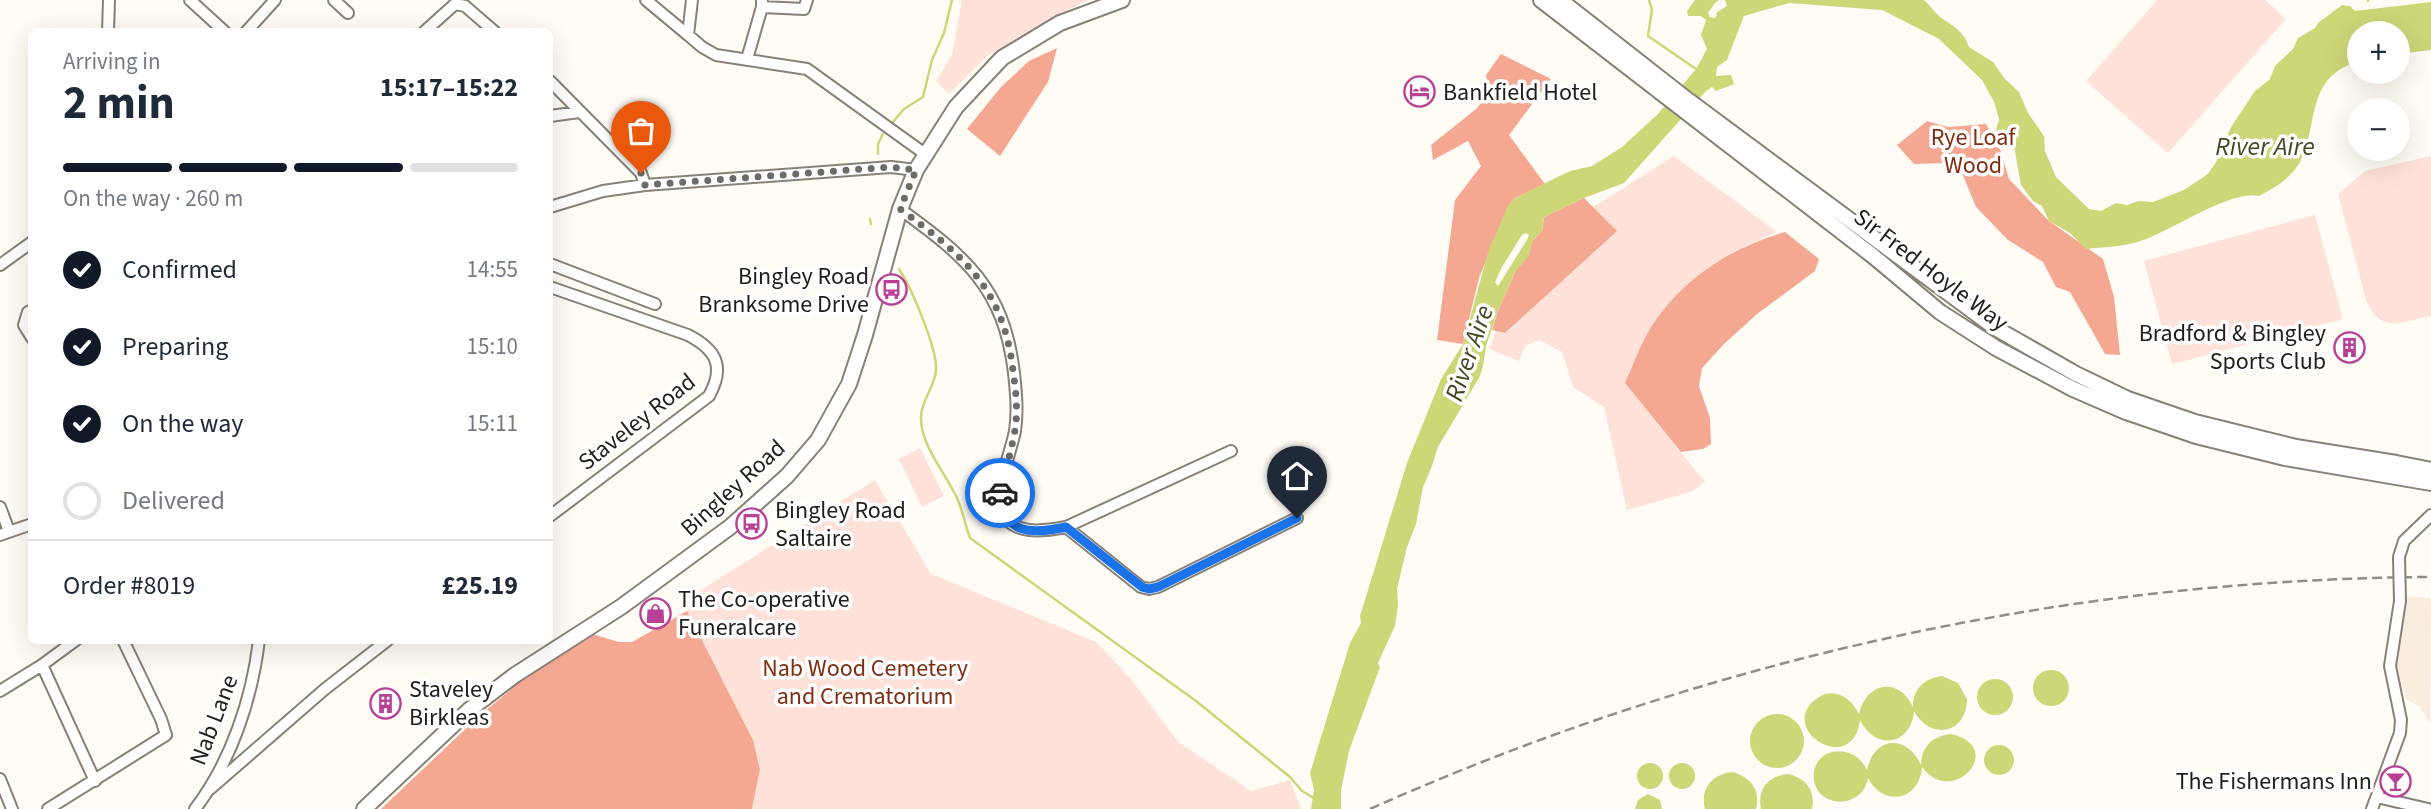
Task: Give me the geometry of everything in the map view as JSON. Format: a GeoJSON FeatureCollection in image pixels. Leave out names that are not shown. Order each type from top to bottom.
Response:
{"type":"FeatureCollection","features":[{"type":"Feature","properties":{"kind":"highway","name":"Bingley Road"},"geometry":{"type":"LineString","coordinates":[[364,809],[470,710],[515,675],[621,607],[730,527],[787,476],[818,440],[849,384],[900,209],[916,170],[956,107],[1002,58],[1060,23],[1122,0]]}},
{"type":"Feature","properties":{"kind":"highway","name":"Sir Fred Hoyle Way"},"geometry":{"type":"LineString","coordinates":[[1550,2],[1689,101],[1997,329],[2076,374],[2128,399],[2194,422],[2295,447],[2431,470]]}},
{"type":"Feature","properties":{"kind":"highway","name":"Sir Fred Hoyle Way"},"geometry":{"type":"LineString","coordinates":[[1550,2],[1873,256],[1940,312],[1996,348],[2073,389],[2126,412],[2196,436],[2285,458],[2431,483]]}},
{"type":"Feature","properties":{"kind":"street"},"geometry":{"type":"LineString","coordinates":[[108,0],[108,28]]}},
{"type":"Feature","properties":{"kind":"street"},"geometry":{"type":"LineString","coordinates":[[190,0],[221,28]]}},
{"type":"Feature","properties":{"kind":"street"},"geometry":{"type":"LineString","coordinates":[[250,28],[275,0]]}},
{"type":"Feature","properties":{"kind":"street"},"geometry":{"type":"LineString","coordinates":[[334,0],[348,13]]}},
{"type":"Feature","properties":{"kind":"street"},"geometry":{"type":"LineString","coordinates":[[646,0],[688,36],[716,55],[807,69],[925,155]]}},
{"type":"Feature","properties":{"kind":"street"},"geometry":{"type":"LineString","coordinates":[[688,36],[692,0]]}},
{"type":"Feature","properties":{"kind":"street"},"geometry":{"type":"LineString","coordinates":[[747,59],[762,4],[804,9],[807,0]]}},
{"type":"Feature","properties":{"kind":"street"},"geometry":{"type":"LineString","coordinates":[[428,28],[455,4],[465,6],[490,28]]}},
{"type":"Feature","properties":{"kind":"street"},"geometry":{"type":"LineString","coordinates":[[553,84],[641,173],[645,185]]}},
{"type":"Feature","properties":{"kind":"street"},"geometry":{"type":"LineString","coordinates":[[553,116],[579,112]]}},
{"type":"Feature","properties":{"kind":"street"},"geometry":{"type":"LineString","coordinates":[[553,206],[603,191],[645,185],[891,167],[916,170]]}},
{"type":"Feature","properties":{"kind":"street"},"geometry":{"type":"LineString","coordinates":[[900,209],[941,239],[988,288],[1006,329],[1017,398],[1016,428],[1000,493],[1001,510],[1008,520],[1020,528],[1044,531],[1066,527],[1231,451]]}},
{"type":"Feature","properties":{"kind":"street"},"geometry":{"type":"LineString","coordinates":[[0,265],[28,245]]}},
{"type":"Feature","properties":{"kind":"street"},"geometry":{"type":"LineString","coordinates":[[553,265],[655,304]]}},
{"type":"Feature","properties":{"kind":"street","name":"Staveley Road"},"geometry":{"type":"LineString","coordinates":[[553,288],[688,335],[705,344],[713,354],[718,369],[717,382],[709,396],[553,514]]}},
{"type":"Feature","properties":{"kind":"street"},"geometry":{"type":"LineString","coordinates":[[28,312],[24,325],[28,332]]}},
{"type":"Feature","properties":{"kind":"street"},"geometry":{"type":"LineString","coordinates":[[0,507],[4,533],[28,525]]}},
{"type":"Feature","properties":{"kind":"street"},"geometry":{"type":"LineString","coordinates":[[2428,517],[2403,541],[2399,557],[2400,601],[2390,666],[2401,720],[2400,733],[2374,805],[2428,809]]}},
{"type":"Feature","properties":{"kind":"street"},"geometry":{"type":"LineString","coordinates":[[1066,527],[1142,587],[1149,589],[1297,518]]}},
{"type":"Feature","properties":{"kind":"street"},"geometry":{"type":"LineString","coordinates":[[0,691],[71,644]]}},
{"type":"Feature","properties":{"kind":"street"},"geometry":{"type":"LineString","coordinates":[[48,809],[166,734],[162,719],[125,644]]}},
{"type":"Feature","properties":{"kind":"street","name":"Nab Lane"},"geometry":{"type":"LineString","coordinates":[[195,809],[210,789],[240,721],[253,683],[258,644]]}},
{"type":"Feature","properties":{"kind":"street"},"geometry":{"type":"LineString","coordinates":[[210,789],[325,689],[383,644]]}},
{"type":"Feature","properties":{"kind":"street"},"geometry":{"type":"LineString","coordinates":[[42,665],[95,781]]}},
{"type":"Feature","properties":{"kind":"street"},"geometry":{"type":"LineString","coordinates":[[0,779],[12,809]]}},
{"type":"Feature","properties":{"kind":"shaded area"},"geometry":{"type":"Polygon","coordinates":[[[2405,597],[2431,598],[2430,723],[2420,707],[2406,699],[2397,666],[2405,597]]]}},
{"type":"Feature","properties":{"kind":"green space"},"geometry":{"type":"Polygon","coordinates":[[[962,0],[1088,0],[1053,17],[987,56],[949,94],[936,81],[952,55],[962,0]]]}},
{"type":"Feature","properties":{"kind":"green space"},"geometry":{"type":"Polygon","coordinates":[[[2157,0],[2265,0],[2286,19],[2168,153],[2086,81],[2157,0]]]}},
{"type":"Feature","properties":{"kind":"green space"},"geometry":{"type":"Polygon","coordinates":[[[1057,48],[1048,82],[1000,156],[967,129],[1001,87],[1029,61],[1057,48]]]}},
{"type":"Feature","properties":{"kind":"green space"},"geometry":{"type":"Polygon","coordinates":[[[1501,54],[1551,79],[1509,135],[1545,184],[1515,198],[1509,205],[1479,278],[1463,344],[1437,340],[1455,200],[1481,166],[1468,141],[1433,160],[1431,145],[1476,109],[1489,94],[1486,75],[1501,54]]]}},
{"type":"Feature","properties":{"kind":"green space","name":"Rye Loaf Wood"},"geometry":{"type":"Polygon","coordinates":[[[1927,121],[1948,127],[1986,124],[2000,149],[2009,179],[2049,221],[2103,259],[2114,297],[2120,355],[2105,354],[2070,292],[2056,287],[2043,262],[2008,240],[1976,207],[1962,173],[1947,163],[1914,164],[1897,145],[1927,121]]]}},
{"type":"Feature","properties":{"kind":"green space"},"geometry":{"type":"Polygon","coordinates":[[[1674,156],[1777,232],[1744,246],[1625,383],[1705,482],[1693,491],[1627,510],[1604,407],[1573,387],[1562,352],[1539,340],[1525,346],[1519,361],[1489,349],[1496,331],[1505,333],[1616,231],[1593,207],[1674,156]]]}},
{"type":"Feature","properties":{"kind":"green space"},"geometry":{"type":"Polygon","coordinates":[[[2431,156],[2431,316],[2401,323],[2385,322],[2372,311],[2366,300],[2338,194],[2365,171],[2431,156]]]}},
{"type":"Feature","properties":{"kind":"green space"},"geometry":{"type":"Polygon","coordinates":[[[1584,198],[1617,231],[1505,333],[1492,330],[1515,272],[1533,240],[1542,231],[1544,217],[1584,198]]]}},
{"type":"Feature","properties":{"kind":"green space"},"geometry":{"type":"Polygon","coordinates":[[[2315,215],[2343,319],[2172,364],[2144,261],[2315,215]]]}},
{"type":"Feature","properties":{"kind":"green space"},"geometry":{"type":"Polygon","coordinates":[[[1785,232],[1819,259],[1815,271],[1757,314],[1702,368],[1699,386],[1710,418],[1711,444],[1703,449],[1681,452],[1625,383],[1642,344],[1656,319],[1670,302],[1704,271],[1743,248],[1785,232]]]}},
{"type":"Feature","properties":{"kind":"green space"},"geometry":{"type":"Polygon","coordinates":[[[920,448],[944,496],[922,507],[899,459],[920,448]]]}},
{"type":"Feature","properties":{"kind":"green space","name":"Nab Wood Cemetery and Crematorium"},"geometry":{"type":"Polygon","coordinates":[[[875,480],[931,574],[1096,642],[1131,679],[1178,742],[1251,791],[1290,780],[1301,809],[752,809],[760,769],[753,740],[682,602],[875,480]]]}},
{"type":"Feature","properties":{"kind":"green space"},"geometry":{"type":"Polygon","coordinates":[[[687,611],[753,740],[760,769],[752,809],[381,809],[478,717],[521,681],[592,634],[619,642],[632,642],[687,611]]]}},
{"type":"Feature","properties":{"kind":"water","name":"River Aire"},"geometry":{"type":"Polygon","coordinates":[[[1695,0],[1719,0],[1708,13],[1714,18],[1716,13],[1727,6],[1725,0],[1924,0],[1961,33],[1969,47],[1993,62],[2019,92],[2028,113],[2044,136],[2045,151],[2056,177],[2089,209],[2101,211],[2116,203],[2127,205],[2139,201],[2153,202],[2184,190],[2208,174],[2231,127],[2255,91],[2270,79],[2275,66],[2293,49],[2298,38],[2315,28],[2342,5],[2350,6],[2355,11],[2431,2],[2431,50],[2410,53],[2410,21],[2347,21],[2347,66],[2329,78],[2321,90],[2300,162],[2282,182],[2259,196],[2233,199],[2217,205],[2140,241],[2086,249],[2070,233],[2049,221],[2042,206],[2033,201],[2021,185],[2013,141],[2003,141],[1996,130],[1999,119],[1994,102],[1982,80],[1939,39],[1882,10],[1789,3],[1744,16],[1727,60],[1717,67],[1716,76],[1731,75],[1734,84],[1716,91],[1712,87],[1706,91],[1624,183],[1544,217],[1542,231],[1533,240],[1529,256],[1515,272],[1498,311],[1486,346],[1480,376],[1438,447],[1423,487],[1416,524],[1407,547],[1397,589],[1395,626],[1378,663],[1380,667],[1349,751],[1341,790],[1341,809],[1311,809],[1314,790],[1310,773],[1350,643],[1361,623],[1360,616],[1407,463],[1441,379],[1463,344],[1489,249],[1509,204],[1515,198],[1570,171],[1592,166],[1622,147],[1658,114],[1696,69],[1707,49],[1701,35],[1706,20],[1701,16],[1688,16],[1687,11],[1695,0]],[[1522,235],[1502,267],[1495,282],[1498,286],[1529,235],[1522,235]]]}},
{"type":"Feature","properties":{"kind":"water"},"geometry":{"type":"Polygon","coordinates":[[[2051,670],[2064,675],[2069,688],[2064,701],[2051,706],[2038,701],[2033,688],[2038,675],[2051,670]]]}},
{"type":"Feature","properties":{"kind":"water"},"geometry":{"type":"Polygon","coordinates":[[[1942,676],[1958,683],[1967,699],[1961,720],[1946,729],[1929,727],[1914,711],[1911,723],[1900,737],[1883,740],[1874,737],[1860,720],[1854,737],[1845,745],[1832,747],[1820,743],[1810,734],[1805,723],[1806,711],[1822,695],[1841,695],[1859,714],[1868,695],[1883,687],[1892,687],[1907,697],[1913,707],[1917,690],[1930,679],[1942,676]]]}},
{"type":"Feature","properties":{"kind":"water"},"geometry":{"type":"Polygon","coordinates":[[[1995,679],[2008,684],[2013,697],[2008,710],[1995,715],[1982,710],[1977,697],[1982,684],[1995,679]]]}},
{"type":"Feature","properties":{"kind":"water"},"geometry":{"type":"Polygon","coordinates":[[[1777,714],[1796,722],[1804,741],[1796,760],[1777,768],[1758,760],[1750,741],[1758,722],[1777,714]]]}},
{"type":"Feature","properties":{"kind":"water"},"geometry":{"type":"Polygon","coordinates":[[[1951,734],[1967,741],[1975,751],[1975,761],[1969,771],[1959,778],[1947,781],[1934,778],[1922,767],[1919,779],[1908,794],[1891,796],[1882,793],[1868,778],[1858,795],[1841,802],[1824,797],[1814,781],[1814,770],[1818,761],[1833,752],[1852,754],[1867,770],[1876,751],[1883,745],[1900,744],[1915,755],[1921,765],[1923,752],[1929,743],[1938,737],[1951,734]]]}},
{"type":"Feature","properties":{"kind":"water"},"geometry":{"type":"Polygon","coordinates":[[[1999,745],[2010,749],[2014,760],[2010,771],[1999,775],[1988,771],[1984,760],[1988,749],[1999,745]]]}},
{"type":"Feature","properties":{"kind":"water"},"geometry":{"type":"Polygon","coordinates":[[[1650,763],[1659,767],[1663,776],[1659,785],[1650,789],[1641,785],[1637,776],[1641,767],[1650,763]]]}},
{"type":"Feature","properties":{"kind":"water"},"geometry":{"type":"Polygon","coordinates":[[[1682,763],[1691,767],[1695,776],[1691,785],[1682,789],[1673,785],[1669,776],[1673,767],[1682,763]]]}},
{"type":"Feature","properties":{"kind":"water"},"geometry":{"type":"Polygon","coordinates":[[[1732,772],[1753,785],[1757,796],[1756,809],[1705,809],[1704,795],[1709,784],[1713,779],[1732,772]]]}},
{"type":"Feature","properties":{"kind":"water"},"geometry":{"type":"Polygon","coordinates":[[[1788,774],[1808,786],[1812,796],[1812,809],[1761,809],[1761,795],[1765,785],[1781,775],[1788,774]]]}},
{"type":"Feature","properties":{"kind":"water"},"geometry":{"type":"Polygon","coordinates":[[[1648,794],[1660,800],[1662,809],[1635,809],[1638,800],[1648,794]]]}},
{"type":"Feature","properties":{"kind":"waterway"},"geometry":{"type":"LineString","coordinates":[[893,122],[904,109],[923,97],[952,0]]}},
{"type":"Feature","properties":{"kind":"waterway"},"geometry":{"type":"LineString","coordinates":[[1649,0],[1652,10],[1648,36],[1696,69]]}},
{"type":"Feature","properties":{"kind":"waterway"},"geometry":{"type":"LineString","coordinates":[[878,154],[878,144],[883,134]]}},
{"type":"Feature","properties":{"kind":"waterway"},"geometry":{"type":"LineString","coordinates":[[870,219],[871,224]]}},
{"type":"Feature","properties":{"kind":"waterway"},"geometry":{"type":"LineString","coordinates":[[899,269],[922,318],[935,359],[934,381],[921,413],[922,430],[957,498],[970,538],[1196,701],[1290,777],[1302,791],[1314,798]]}},
{"type":"Feature","properties":{"kind":"railway"},"geometry":{"type":"LineString","coordinates":[[1370,809],[1497,756],[1625,710],[1756,671],[1889,638],[2023,612],[2158,593],[2294,581],[2431,577]]}},
{"type":"Feature","properties":{"kind":"way so far"},"geometry":{"type":"LineString","coordinates":[[641,173],[645,185],[891,167],[916,170],[900,209],[941,239],[988,288],[1006,329],[1017,398],[1016,428],[1000,493]]}},
{"type":"Feature","properties":{"kind":"place","name":"Bankfield Hotel"},"geometry":{"type":"Point","coordinates":[1420,92]}},
{"type":"Feature","properties":{"kind":"place","name":"Bingley Road Branksome Drive"},"geometry":{"type":"Point","coordinates":[892,290]}},
{"type":"Feature","properties":{"kind":"place","name":"Bradford & Bingley Sports Club"},"geometry":{"type":"Point","coordinates":[2349,347]}},
{"type":"Feature","properties":{"kind":"place","name":"Bingley Road Saltaire"},"geometry":{"type":"Point","coordinates":[752,524]}},
{"type":"Feature","properties":{"kind":"place","name":"The Co-operative Funeralcare"},"geometry":{"type":"Point","coordinates":[655,613]}},
{"type":"Feature","properties":{"kind":"place","name":"Staveley Birkleas"},"geometry":{"type":"Point","coordinates":[386,703]}},
{"type":"Feature","properties":{"kind":"place","name":"The Fishermans Inn"},"geometry":{"type":"Point","coordinates":[2395,781]}},
{"type":"Feature","properties":{"kind":"route"},"geometry":{"type":"LineString","coordinates":[[1000,493],[1001,510],[1008,520],[1020,528],[1044,531],[1066,527],[1142,587],[1149,589],[1297,518]]}}]}
